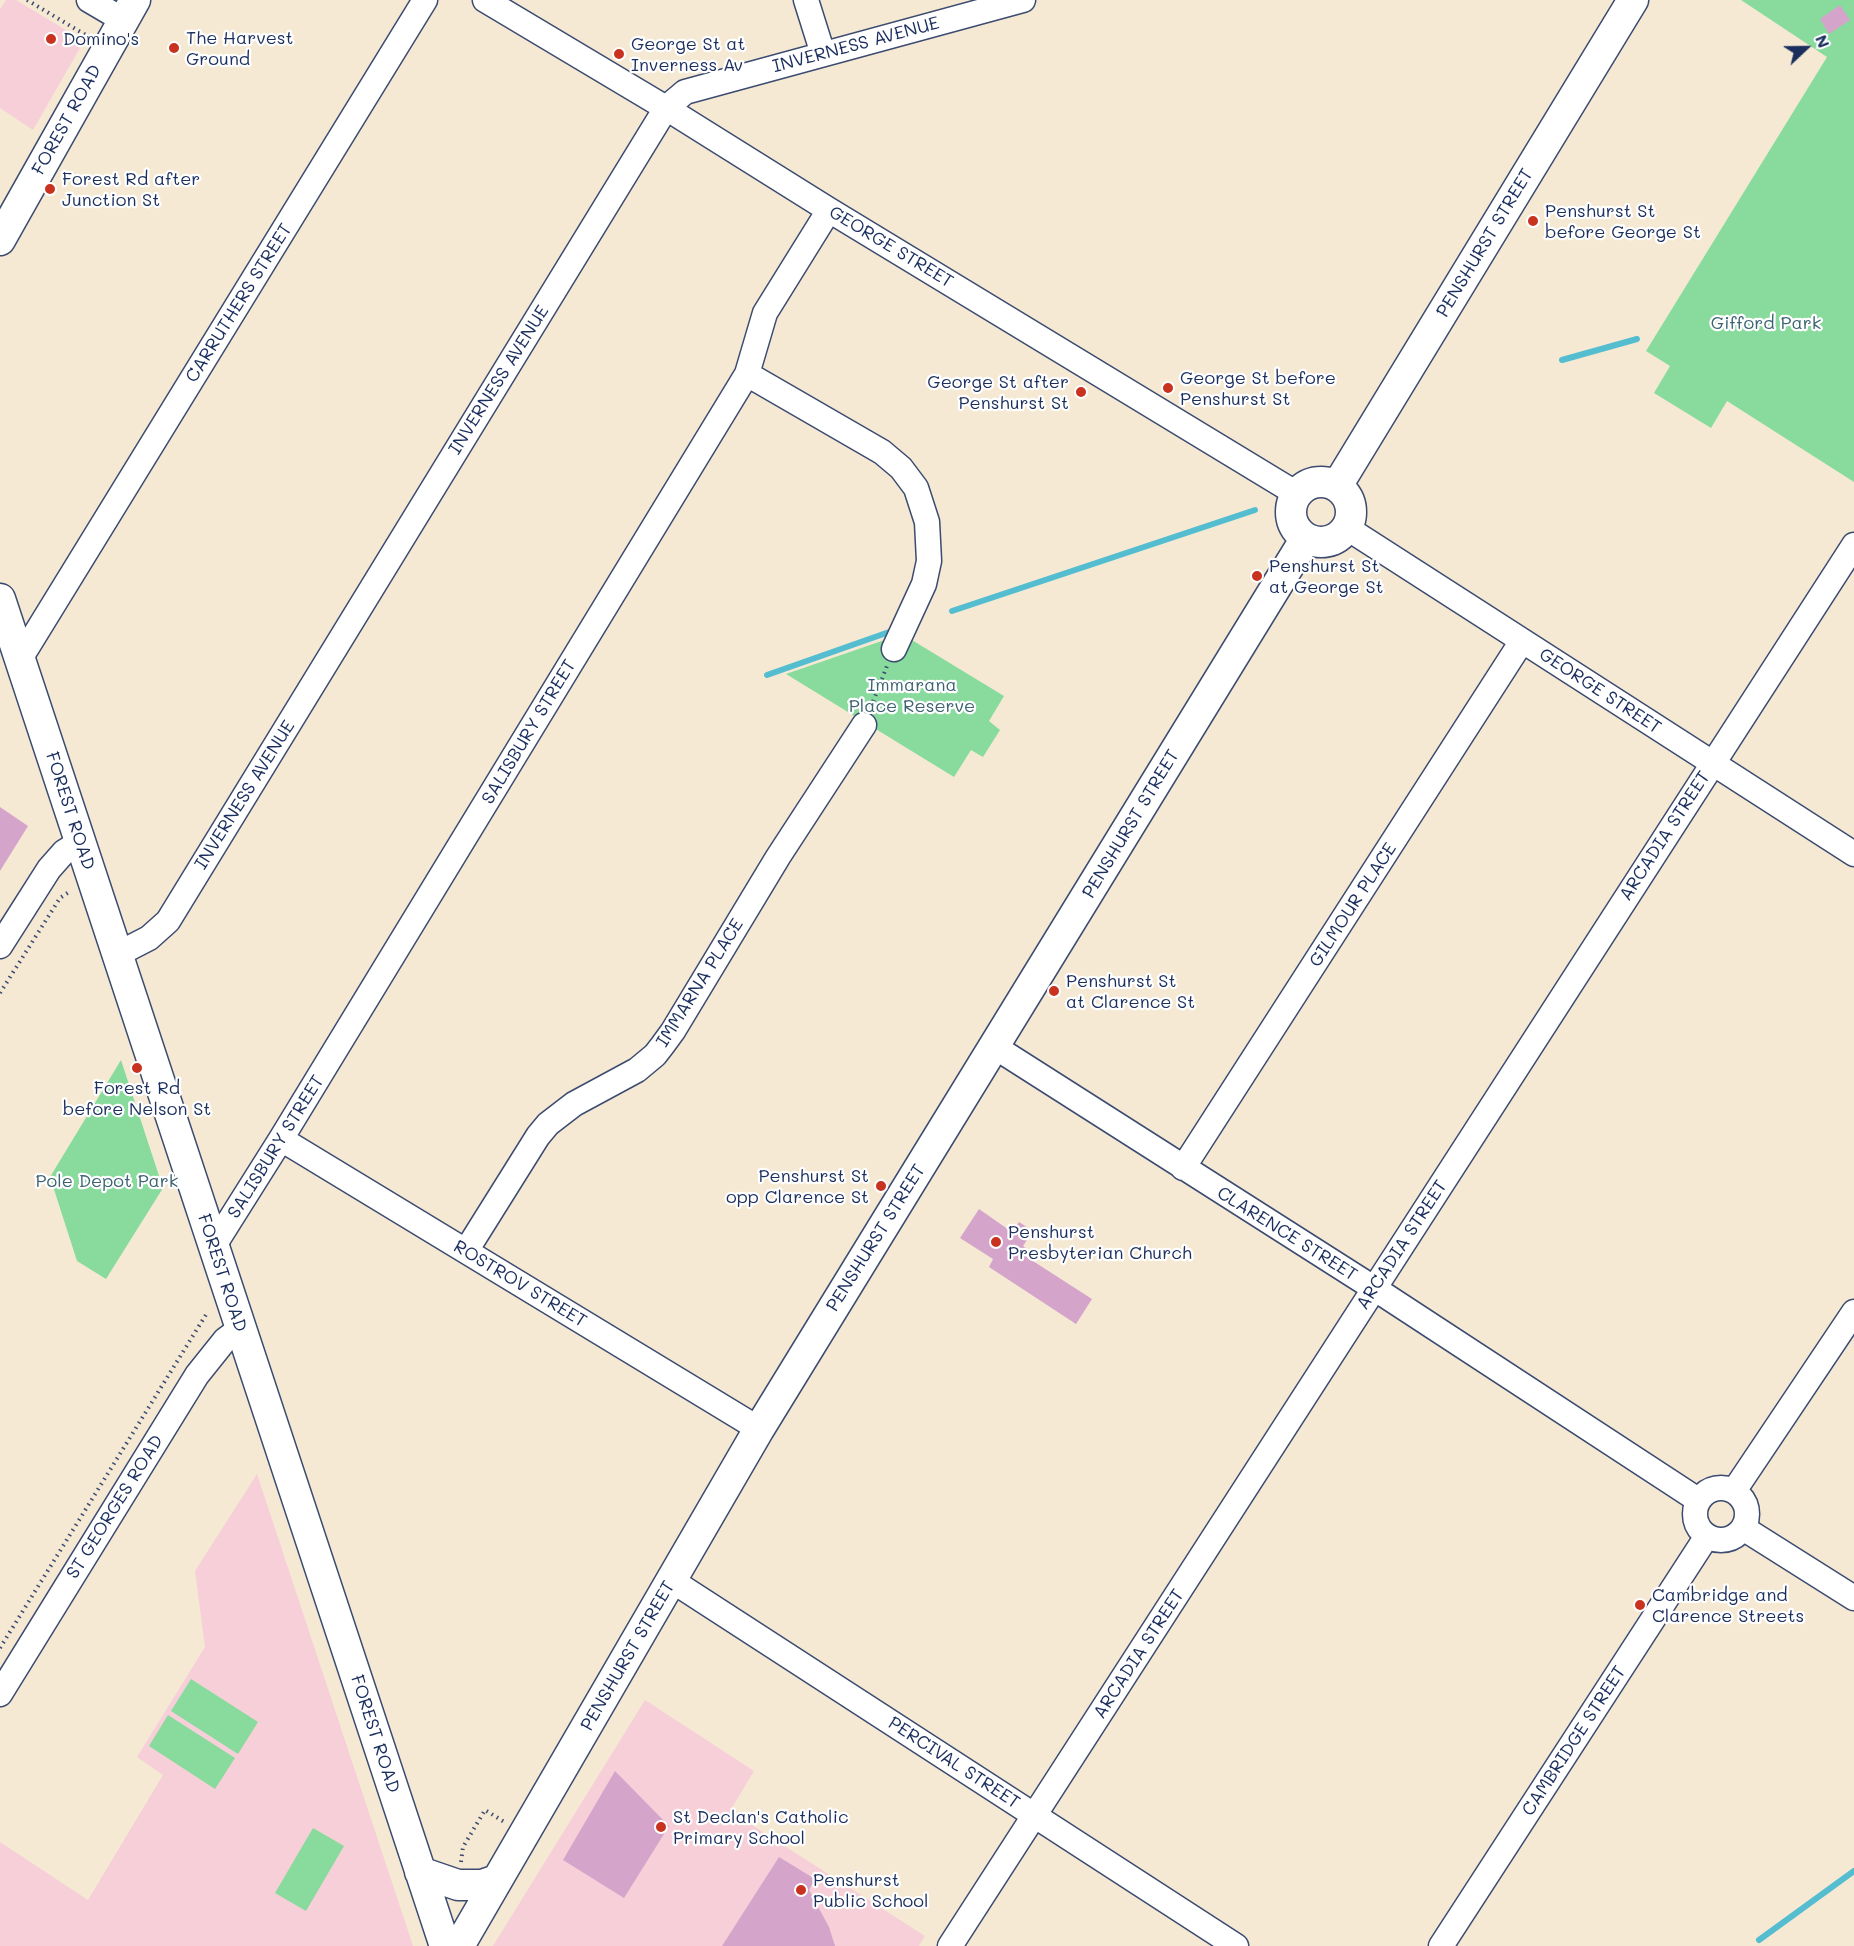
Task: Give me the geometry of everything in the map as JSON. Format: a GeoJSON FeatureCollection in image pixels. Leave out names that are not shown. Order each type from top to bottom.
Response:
{"type":"FeatureCollection","features":[{"type":"Feature","properties":{"kind":"main road","name":"PENSHURST STREET"},"geometry":{"type":"LineString","coordinates":[[1337,486],[1634,0]]}},
{"type":"Feature","properties":{"kind":"main road","name":"FOREST ROAD"},"geometry":{"type":"LineString","coordinates":[[0,240],[129,10]]}},
{"type":"Feature","properties":{"kind":"main road"},"geometry":{"type":"LineString","coordinates":[[1311,483],[1329,483],[1337,486],[1344,492],[1351,510],[1351,519],[1347,528],[1333,540],[1324,542],[1306,538],[1293,523],[1292,503],[1297,494],[1311,483]]}},
{"type":"Feature","properties":{"kind":"main road","name":"PENSHURST STREET"},"geometry":{"type":"LineString","coordinates":[[459,1946],[759,1429],[1306,538]]}},
{"type":"Feature","properties":{"kind":"main road","name":"FOREST ROAD"},"geometry":{"type":"LineString","coordinates":[[1,603],[445,1946]]}},
{"type":"Feature","properties":{"kind":"main road"},"geometry":{"type":"LineString","coordinates":[[420,1872],[458,1885],[482,1885],[497,1880]]}},
{"type":"Feature","properties":{"kind":"street"},"geometry":{"type":"LineString","coordinates":[[89,0],[129,10]]}},
{"type":"Feature","properties":{"kind":"street","name":"CARRUTHERS STREET"},"geometry":{"type":"LineString","coordinates":[[20,659],[425,0]]}},
{"type":"Feature","properties":{"kind":"street","name":"GEORGE STREET"},"geometry":{"type":"LineString","coordinates":[[485,0],[666,108],[829,210],[1297,494]]}},
{"type":"Feature","properties":{"kind":"street"},"geometry":{"type":"LineString","coordinates":[[806,0],[823,54]]}},
{"type":"Feature","properties":{"kind":"street","name":"INVERNESS AVENUE"},"geometry":{"type":"LineString","coordinates":[[118,954],[156,933],[168,921],[666,108],[685,92],[1023,0]]}},
{"type":"Feature","properties":{"kind":"street","name":"SALISBURY STREET"},"geometry":{"type":"LineString","coordinates":[[213,1247],[747,374],[765,314],[829,210]]}},
{"type":"Feature","properties":{"kind":"street"},"geometry":{"type":"LineString","coordinates":[[747,374],[882,452],[901,468],[916,489],[927,522],[929,561],[924,584],[894,649]]}},
{"type":"Feature","properties":{"kind":"street","name":"GEORGE STREET"},"geometry":{"type":"LineString","coordinates":[[1347,528],[1854,854]]}},
{"type":"Feature","properties":{"kind":"street","name":"ARCADIA STREET"},"geometry":{"type":"LineString","coordinates":[[950,1946],[1854,545]]}},
{"type":"Feature","properties":{"kind":"street"},"geometry":{"type":"LineString","coordinates":[[1,603],[26,617],[53,606]]}},
{"type":"Feature","properties":{"kind":"street","name":"GILMOUR PLACE"},"geometry":{"type":"LineString","coordinates":[[1183,1168],[1522,641]]}},
{"type":"Feature","properties":{"kind":"street","name":"IMMARNA PLACE"},"geometry":{"type":"LineString","coordinates":[[466,1251],[538,1136],[548,1124],[574,1104],[627,1076],[655,1055],[673,1031],[782,859],[864,725]]}},
{"type":"Feature","properties":{"kind":"street"},"geometry":{"type":"LineString","coordinates":[[0,946],[49,869],[64,852],[80,842]]}},
{"type":"Feature","properties":{"kind":"street","name":"CLARENCE STREET"},"geometry":{"type":"LineString","coordinates":[[995,1047],[1374,1289],[1698,1500]]}},
{"type":"Feature","properties":{"kind":"street","name":"ROSTROV STREET"},"geometry":{"type":"LineString","coordinates":[[281,1139],[759,1429]]}},
{"type":"Feature","properties":{"kind":"street"},"geometry":{"type":"LineString","coordinates":[[1734,1491],[1854,1312]]}},
{"type":"Feature","properties":{"kind":"street","name":"ST GEORGES ROAD"},"geometry":{"type":"LineString","coordinates":[[0,1694],[197,1375],[225,1340],[240,1329]]}},
{"type":"Feature","properties":{"kind":"street"},"geometry":{"type":"LineString","coordinates":[[1726,1488],[1734,1491],[1740,1497],[1746,1512],[1743,1528],[1737,1534],[1723,1540],[1707,1536],[1697,1523],[1695,1515],[1698,1500],[1711,1490],[1726,1488]]}},
{"type":"Feature","properties":{"kind":"street"},"geometry":{"type":"LineString","coordinates":[[1743,1528],[1854,1598]]}},
{"type":"Feature","properties":{"kind":"street","name":"CAMBRIDGE STREET"},"geometry":{"type":"LineString","coordinates":[[1441,1946],[1707,1536]]}},
{"type":"Feature","properties":{"kind":"street","name":"PERCIVAL STREET"},"geometry":{"type":"LineString","coordinates":[[671,1580],[1236,1946]]}},
{"type":"Feature","properties":{"kind":"path"},"geometry":{"type":"LineString","coordinates":[[27,0],[93,38]]}},
{"type":"Feature","properties":{"kind":"path"},"geometry":{"type":"LineString","coordinates":[[864,725],[894,649]]}},
{"type":"Feature","properties":{"kind":"path"},"geometry":{"type":"LineString","coordinates":[[0,993],[60,898],[69,892]]}},
{"type":"Feature","properties":{"kind":"path","name":"ST GEORGES ROAD"},"geometry":{"type":"LineString","coordinates":[[0,1648],[207,1313]]}},
{"type":"Feature","properties":{"kind":"path"},"geometry":{"type":"LineString","coordinates":[[461,1866],[463,1847],[485,1810],[509,1825]]}},
{"type":"Feature","properties":{"kind":"shaded area"},"geometry":{"type":"Polygon","coordinates":[[[6,0],[16,0],[76,36],[80,48],[33,130],[0,108],[0,9],[6,0]]]}},
{"type":"Feature","properties":{"kind":"shaded area"},"geometry":{"type":"Polygon","coordinates":[[[257,1474],[413,1946],[0,1946],[0,1842],[88,1900],[163,1775],[137,1757],[205,1647],[195,1571],[257,1474]]]}},
{"type":"Feature","properties":{"kind":"shaded area","name":"St Declan's Catholic Primary School"},"geometry":{"type":"Polygon","coordinates":[[[645,1700],[754,1771],[730,1811],[925,1936],[919,1946],[493,1946],[645,1700]]]}},
{"type":"Feature","properties":{"kind":"green space","name":"Gifford Park"},"geometry":{"type":"Polygon","coordinates":[[[1741,0],[1854,0],[1854,482],[1727,401],[1711,428],[1654,393],[1670,366],[1646,351],[1827,57],[1741,0]]]}},
{"type":"Feature","properties":{"kind":"green space","name":"Immarana Place Reserve"},"geometry":{"type":"Polygon","coordinates":[[[902,634],[1004,696],[989,721],[1000,730],[983,757],[971,750],[954,777],[786,674],[902,634]]]}},
{"type":"Feature","properties":{"kind":"green space","name":"Pole Depot Park"},"geometry":{"type":"Polygon","coordinates":[[[121,1060],[163,1188],[106,1279],[77,1261],[50,1177],[121,1060]]]}},
{"type":"Feature","properties":{"kind":"green space"},"geometry":{"type":"Polygon","coordinates":[[[191,1679],[258,1722],[238,1754],[171,1711],[191,1679]]]}},
{"type":"Feature","properties":{"kind":"green space"},"geometry":{"type":"Polygon","coordinates":[[[168,1715],[235,1758],[215,1789],[149,1746],[168,1715]]]}},
{"type":"Feature","properties":{"kind":"green space"},"geometry":{"type":"Polygon","coordinates":[[[313,1828],[344,1846],[306,1911],[275,1893],[313,1828]]]}},
{"type":"Feature","properties":{"kind":"building"},"geometry":{"type":"Polygon","coordinates":[[[1840,5],[1850,20],[1829,34],[1820,19],[1840,5]]]}},
{"type":"Feature","properties":{"kind":"building"},"geometry":{"type":"Polygon","coordinates":[[[0,807],[28,826],[0,871],[0,807]]]}},
{"type":"Feature","properties":{"kind":"building"},"geometry":{"type":"Polygon","coordinates":[[[979,1209],[1012,1232],[1019,1222],[1033,1231],[1023,1246],[1026,1248],[1022,1254],[1092,1299],[1076,1324],[989,1267],[993,1259],[960,1238],[979,1209]]]}},
{"type":"Feature","properties":{"kind":"building"},"geometry":{"type":"Polygon","coordinates":[[[615,1771],[669,1826],[624,1898],[563,1860],[615,1771]]]}},
{"type":"Feature","properties":{"kind":"building"},"geometry":{"type":"Polygon","coordinates":[[[779,1857],[815,1879],[809,1890],[829,1927],[835,1946],[722,1946],[779,1857]]]}},
{"type":"Feature","properties":{"kind":"waterway"},"geometry":{"type":"LineString","coordinates":[[1562,360],[1637,339]]}},
{"type":"Feature","properties":{"kind":"waterway"},"geometry":{"type":"LineString","coordinates":[[952,611],[1255,510]]}},
{"type":"Feature","properties":{"kind":"waterway"},"geometry":{"type":"LineString","coordinates":[[767,675],[892,631]]}},
{"type":"Feature","properties":{"kind":"waterway"},"geometry":{"type":"LineString","coordinates":[[1759,1940],[1854,1871]]}},
{"type":"Feature","properties":{"kind":"place","name":"Domino's"},"geometry":{"type":"Point","coordinates":[51,39]}},
{"type":"Feature","properties":{"kind":"place","name":"The Harvest Ground"},"geometry":{"type":"Point","coordinates":[174,48]}},
{"type":"Feature","properties":{"kind":"place","name":"George St at Inverness Av"},"geometry":{"type":"Point","coordinates":[619,54]}},
{"type":"Feature","properties":{"kind":"place","name":"Forest Rd after Junction St"},"geometry":{"type":"Point","coordinates":[50,189]}},
{"type":"Feature","properties":{"kind":"place","name":"Penshurst St before George St"},"geometry":{"type":"Point","coordinates":[1533,221]}},
{"type":"Feature","properties":{"kind":"place","name":"George St before Penshurst St"},"geometry":{"type":"Point","coordinates":[1168,388]}},
{"type":"Feature","properties":{"kind":"place","name":"George St after Penshurst St"},"geometry":{"type":"Point","coordinates":[1081,392]}},
{"type":"Feature","properties":{"kind":"place","name":"Penshurst St at George St"},"geometry":{"type":"Point","coordinates":[1257,576]}},
{"type":"Feature","properties":{"kind":"place","name":"Penshurst St at Clarence St"},"geometry":{"type":"Point","coordinates":[1054,991]}},
{"type":"Feature","properties":{"kind":"place","name":"Forest Rd before Nelson St"},"geometry":{"type":"Point","coordinates":[137,1068]}},
{"type":"Feature","properties":{"kind":"place","name":"Penshurst St opp Clarence St"},"geometry":{"type":"Point","coordinates":[881,1186]}},
{"type":"Feature","properties":{"kind":"place","name":"Penshurst Presbyterian Church"},"geometry":{"type":"Point","coordinates":[996,1242]}},
{"type":"Feature","properties":{"kind":"place","name":"Cambridge and Clarence Streets"},"geometry":{"type":"Point","coordinates":[1640,1605]}},
{"type":"Feature","properties":{"kind":"place","name":"St Declan's Catholic Primary School"},"geometry":{"type":"Point","coordinates":[661,1827]}},
{"type":"Feature","properties":{"kind":"place","name":"Penshurst Public School"},"geometry":{"type":"Point","coordinates":[801,1890]}}]}
